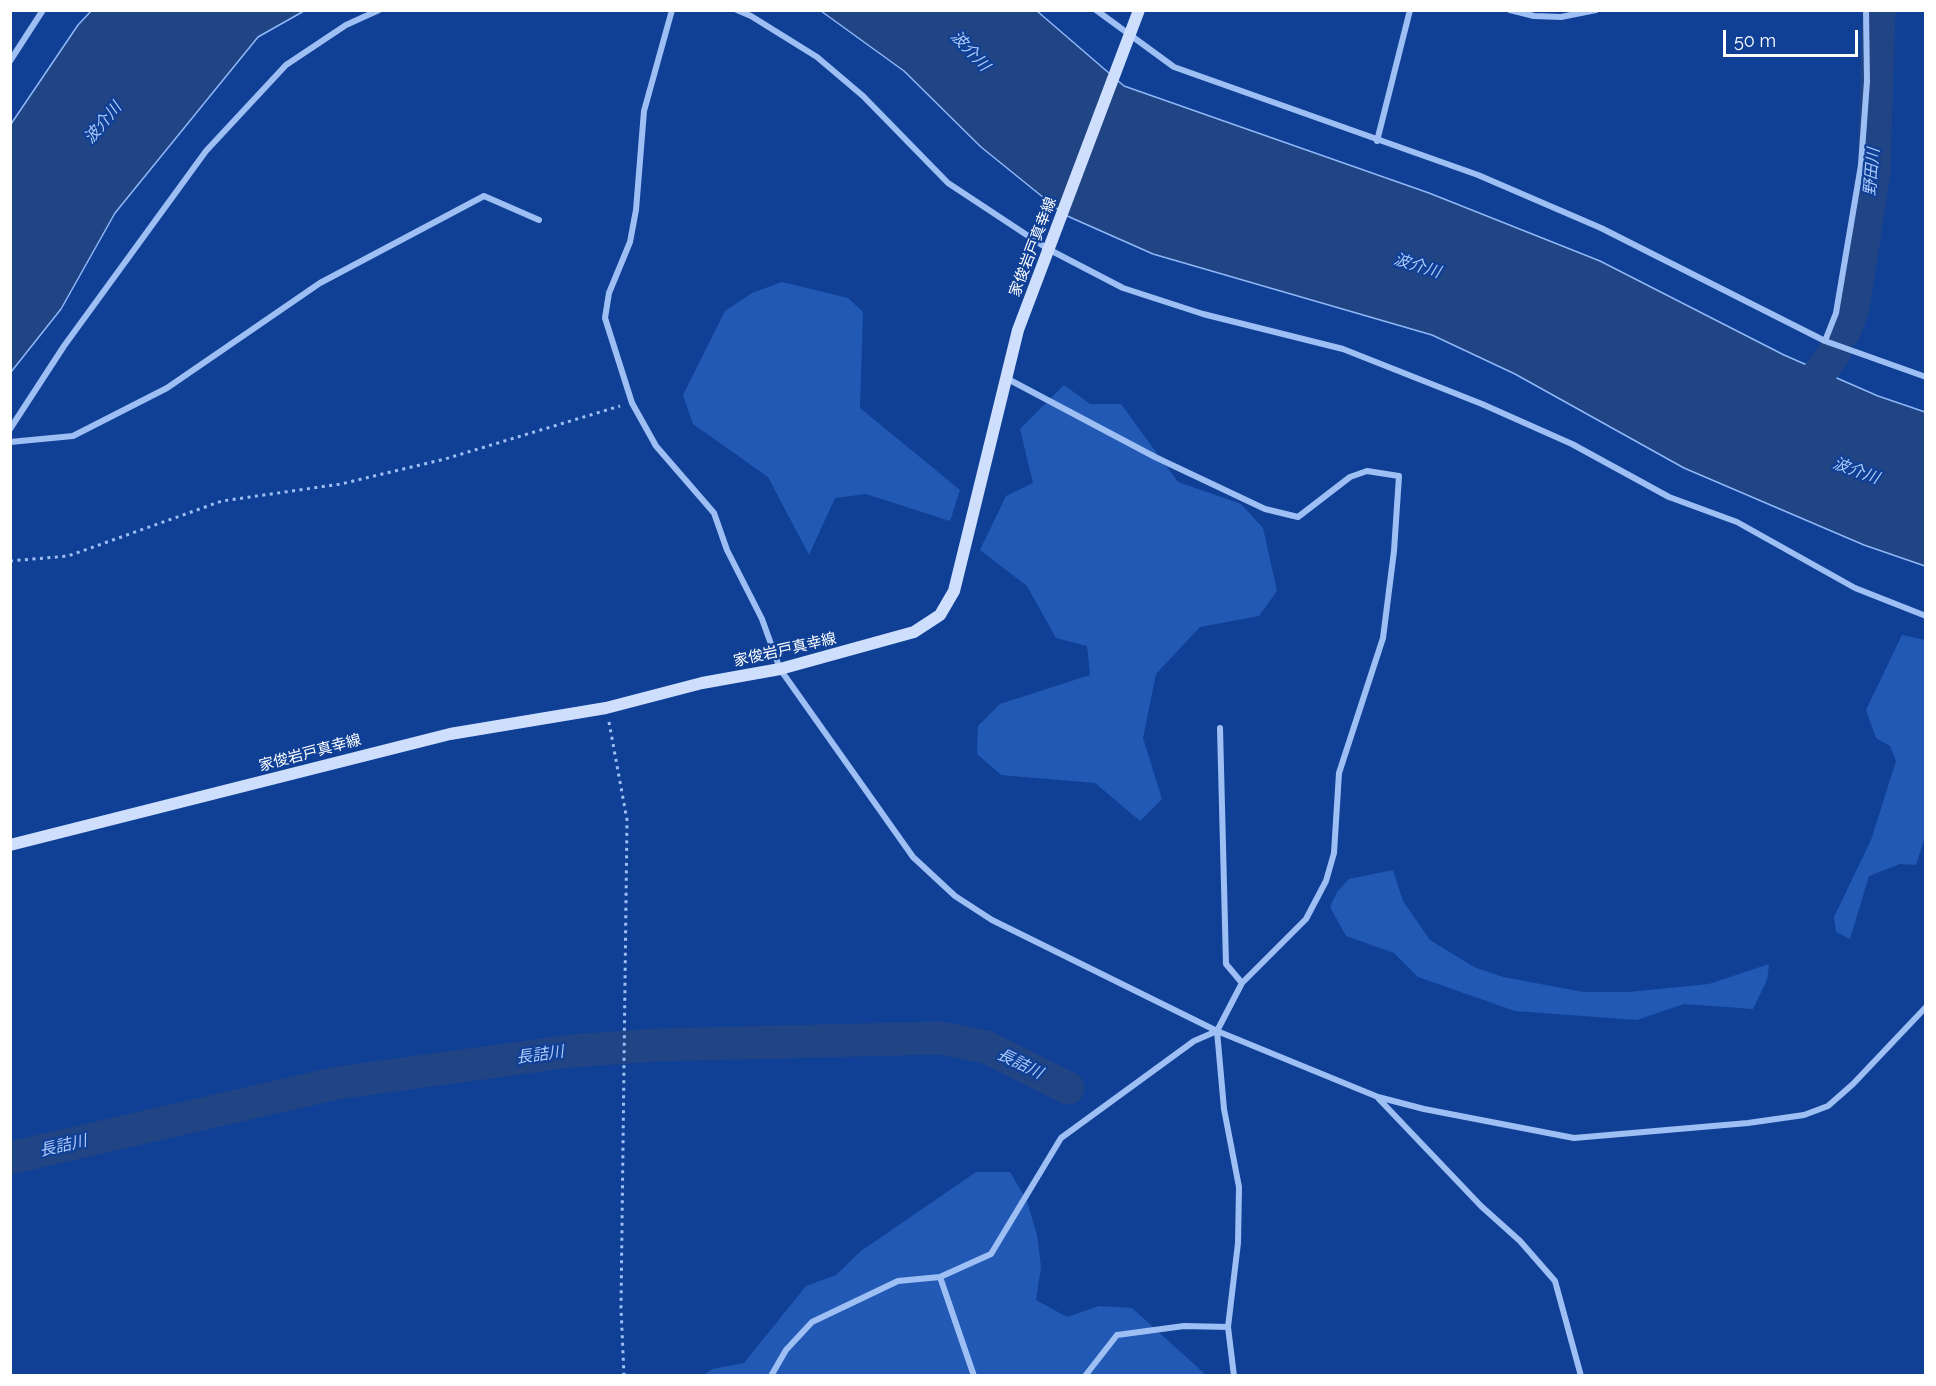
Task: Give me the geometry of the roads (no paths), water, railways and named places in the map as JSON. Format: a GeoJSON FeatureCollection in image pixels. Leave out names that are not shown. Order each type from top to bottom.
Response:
{"type":"FeatureCollection","features":[{"type":"Feature","properties":{"kind":"main road","name":"家俊岩戸真幸線"},"geometry":{"type":"LineString","coordinates":[[10,846],[439,736],[606,708],[702,683],[780,669],[914,632],[940,615],[954,591],[1018,330],[1125,48],[1132,35],[1139,10]]}},
{"type":"Feature","properties":{"kind":"street"},"geometry":{"type":"LineString","coordinates":[[10,61],[43,10]]}},
{"type":"Feature","properties":{"kind":"street"},"geometry":{"type":"LineString","coordinates":[[10,429],[64,346],[206,151],[286,65],[346,25],[379,10]]}},
{"type":"Feature","properties":{"kind":"street"},"geometry":{"type":"LineString","coordinates":[[672,10],[644,111],[636,210],[630,242],[609,293],[605,318],[632,403],[656,446],[714,513],[727,550],[762,619],[780,669],[913,857],[955,896],[992,920],[1217,1031],[1378,1097],[1424,1109],[1574,1138],[1748,1123],[1804,1115],[1828,1106],[1853,1084],[1926,1007]]}},
{"type":"Feature","properties":{"kind":"street"},"geometry":{"type":"LineString","coordinates":[[737,10],[751,16],[817,57],[863,96],[948,183],[1123,288],[1203,314],[1342,349],[1482,404],[1572,444],[1669,497],[1737,522],[1855,588],[1926,616]]}},
{"type":"Feature","properties":{"kind":"street"},"geometry":{"type":"LineString","coordinates":[[1096,10],[1174,67],[1478,175],[1601,228],[1825,341],[1926,377]]}},
{"type":"Feature","properties":{"kind":"street"},"geometry":{"type":"LineString","coordinates":[[1377,141],[1410,10]]}},
{"type":"Feature","properties":{"kind":"street"},"geometry":{"type":"LineString","coordinates":[[1510,10],[1534,16],[1561,17],[1596,10]]}},
{"type":"Feature","properties":{"kind":"street"},"geometry":{"type":"LineString","coordinates":[[1825,341],[1836,313],[1861,165],[1867,81],[1866,10]]}},
{"type":"Feature","properties":{"kind":"street"},"geometry":{"type":"LineString","coordinates":[[10,442],[73,436],[156,393],[320,283],[484,196],[539,220]]}},
{"type":"Feature","properties":{"kind":"street"},"geometry":{"type":"LineString","coordinates":[[1006,378],[1165,462],[1265,509],[1298,517],[1350,477],[1367,471],[1399,476],[1394,551],[1383,638],[1339,772],[1334,853],[1326,881],[1306,919],[1242,983],[1217,1031],[1224,1109],[1239,1187],[1238,1243],[1228,1327],[1233,1376]]}},
{"type":"Feature","properties":{"kind":"street"},"geometry":{"type":"LineString","coordinates":[[1220,728],[1226,964],[1242,983]]}},
{"type":"Feature","properties":{"kind":"street"},"geometry":{"type":"LineString","coordinates":[[771,1376],[786,1350],[812,1322],[898,1281],[940,1277],[991,1254],[1061,1138],[1194,1041],[1217,1031]]}},
{"type":"Feature","properties":{"kind":"street"},"geometry":{"type":"LineString","coordinates":[[1378,1097],[1480,1206],[1520,1241],[1555,1281],[1581,1376]]}},
{"type":"Feature","properties":{"kind":"street"},"geometry":{"type":"LineString","coordinates":[[940,1277],[974,1376]]}},
{"type":"Feature","properties":{"kind":"street"},"geometry":{"type":"LineString","coordinates":[[1085,1376],[1117,1335],[1184,1326],[1228,1327]]}},
{"type":"Feature","properties":{"kind":"water","name":"波介川"},"geometry":{"type":"Polygon","coordinates":[[[92,10],[304,11],[258,37],[115,213],[61,309],[11,372],[11,124],[78,25],[92,10]]]}},
{"type":"Feature","properties":{"kind":"water","name":"波介川"},"geometry":{"type":"Polygon","coordinates":[[[821,11],[1037,11],[1124,86],[1429,193],[1600,261],[1784,355],[1878,396],[1925,412],[1925,566],[1864,545],[1684,468],[1515,374],[1432,335],[1153,254],[1065,215],[981,147],[904,71],[821,11]]]}},
{"type":"Feature","properties":{"kind":"waterway","name":"野田川"},"geometry":{"type":"LineString","coordinates":[[1844,332],[1853,308],[1874,172],[1879,10]]}},
{"type":"Feature","properties":{"kind":"waterway","name":"野田川"},"geometry":{"type":"LineString","coordinates":[[1794,408],[1835,352]]}},
{"type":"Feature","properties":{"kind":"waterway","name":"長詰川"},"geometry":{"type":"LineString","coordinates":[[10,1158],[337,1083],[571,1051],[657,1045],[940,1038],[986,1047],[1068,1088]]}}]}
